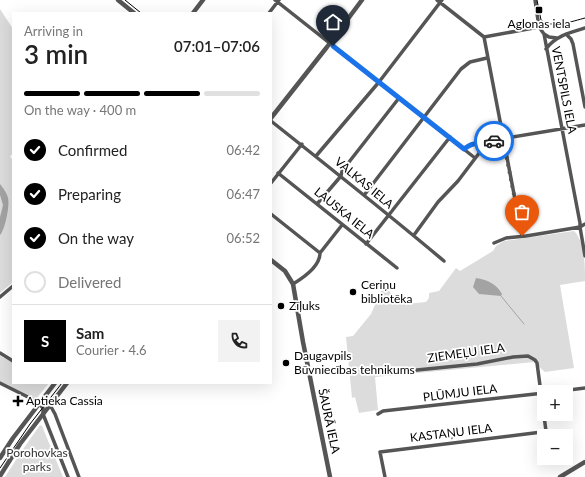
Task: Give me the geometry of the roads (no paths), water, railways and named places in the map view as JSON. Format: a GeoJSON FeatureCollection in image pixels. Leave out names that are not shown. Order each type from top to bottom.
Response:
{"type":"FeatureCollection","features":[{"type":"Feature","properties":{"kind":"street"},"geometry":{"type":"LineString","coordinates":[[118,0],[124,2],[133,12]]}},
{"type":"Feature","properties":{"kind":"street"},"geometry":{"type":"LineString","coordinates":[[194,12],[203,0]]}},
{"type":"Feature","properties":{"kind":"street"},"geometry":{"type":"LineString","coordinates":[[272,117],[362,0]]}},
{"type":"Feature","properties":{"kind":"street","name":"VENTSPILS IELA"},"geometry":{"type":"LineString","coordinates":[[535,0],[539,27],[544,34],[585,256]]}},
{"type":"Feature","properties":{"kind":"street"},"geometry":{"type":"LineString","coordinates":[[270,12],[278,1],[475,158]]}},
{"type":"Feature","properties":{"kind":"street"},"geometry":{"type":"LineString","coordinates":[[316,156],[378,82],[440,1],[484,37],[522,236]]}},
{"type":"Feature","properties":{"kind":"street"},"geometry":{"type":"LineString","coordinates":[[484,37],[539,27]]}},
{"type":"Feature","properties":{"kind":"street"},"geometry":{"type":"LineString","coordinates":[[546,49],[551,42],[557,38],[585,28]]}},
{"type":"Feature","properties":{"kind":"street"},"geometry":{"type":"LineString","coordinates":[[544,34],[549,37],[557,38]]}},
{"type":"Feature","properties":{"kind":"street"},"geometry":{"type":"LineString","coordinates":[[566,34],[574,44],[585,107]]}},
{"type":"Feature","properties":{"kind":"street"},"geometry":{"type":"LineString","coordinates":[[365,194],[461,69],[470,62],[487,58]]}},
{"type":"Feature","properties":{"kind":"street"},"geometry":{"type":"LineString","coordinates":[[317,204],[341,176],[342,171],[399,98]]}},
{"type":"Feature","properties":{"kind":"street","name":"VALKAS IELA"},"geometry":{"type":"LineString","coordinates":[[272,122],[365,194],[388,215],[444,260]]}},
{"type":"Feature","properties":{"kind":"street"},"geometry":{"type":"LineString","coordinates":[[464,149],[469,145],[481,143],[486,144],[503,139],[585,125]]}},
{"type":"Feature","properties":{"kind":"street"},"geometry":{"type":"LineString","coordinates":[[366,244],[450,137]]}},
{"type":"Feature","properties":{"kind":"street"},"geometry":{"type":"LineString","coordinates":[[272,182],[302,144]]}},
{"type":"Feature","properties":{"kind":"street"},"geometry":{"type":"LineString","coordinates":[[414,235],[438,202],[458,181],[486,144]]}},
{"type":"Feature","properties":{"kind":"street","name":"LAUSKA IELA"},"geometry":{"type":"LineString","coordinates":[[278,173],[397,268]]}},
{"type":"Feature","properties":{"kind":"street"},"geometry":{"type":"LineString","coordinates":[[272,215],[320,253]]}},
{"type":"Feature","properties":{"kind":"street"},"geometry":{"type":"LineString","coordinates":[[494,243],[506,238],[580,227],[585,224]]}},
{"type":"Feature","properties":{"kind":"street"},"geometry":{"type":"LineString","coordinates":[[293,284],[309,272],[320,258],[320,253],[342,225]]}},
{"type":"Feature","properties":{"kind":"street","name":"ŠAURĀ IELA"},"geometry":{"type":"LineString","coordinates":[[272,261],[285,271],[293,284],[302,342],[330,477]]}},
{"type":"Feature","properties":{"kind":"street"},"geometry":{"type":"LineString","coordinates":[[0,297],[12,287]]}},
{"type":"Feature","properties":{"kind":"street"},"geometry":{"type":"LineString","coordinates":[[0,353],[12,359]]}},
{"type":"Feature","properties":{"kind":"street","name":"ZIEMEĻU IELA"},"geometry":{"type":"LineString","coordinates":[[407,371],[477,364],[513,357],[528,356],[537,363],[541,385]]}},
{"type":"Feature","properties":{"kind":"street"},"geometry":{"type":"LineString","coordinates":[[0,383],[36,401],[43,408],[43,414],[68,477]]}},
{"type":"Feature","properties":{"kind":"street"},"geometry":{"type":"LineString","coordinates":[[0,458],[53,384]]}},
{"type":"Feature","properties":{"kind":"street"},"geometry":{"type":"LineString","coordinates":[[0,476],[20,444],[66,384]]}},
{"type":"Feature","properties":{"kind":"street"},"geometry":{"type":"LineString","coordinates":[[573,390],[585,388]]}},
{"type":"Feature","properties":{"kind":"street","name":"PLŪMJU IELA"},"geometry":{"type":"LineString","coordinates":[[378,414],[383,411],[537,394]]}},
{"type":"Feature","properties":{"kind":"street"},"geometry":{"type":"LineString","coordinates":[[43,408],[50,405]]}},
{"type":"Feature","properties":{"kind":"street"},"geometry":{"type":"LineString","coordinates":[[50,405],[55,414],[79,477]]}},
{"type":"Feature","properties":{"kind":"street","name":"KASTAŅU IELA"},"geometry":{"type":"LineString","coordinates":[[385,477],[380,452],[548,431],[546,421]]}},
{"type":"Feature","properties":{"kind":"street"},"geometry":{"type":"LineString","coordinates":[[560,477],[584,464]]}},
{"type":"Feature","properties":{"kind":"waterway"},"geometry":{"type":"LineString","coordinates":[[501,296],[524,324]]}},
{"type":"Feature","properties":{"kind":"tram line"},"geometry":{"type":"LineString","coordinates":[[125,0],[140,12]]}},
{"type":"Feature","properties":{"kind":"tram line"},"geometry":{"type":"LineString","coordinates":[[537,0],[541,20],[546,23],[563,24],[585,18]]}},
{"type":"Feature","properties":{"kind":"tram line"},"geometry":{"type":"LineString","coordinates":[[0,468],[30,424],[61,384]]}},
{"type":"Feature","properties":{"kind":"place","name":"Aglonas iela"},"geometry":{"type":"Point","coordinates":[539,10]}},
{"type":"Feature","properties":{"kind":"place","name":"Ceriņu bibliotēka"},"geometry":{"type":"Point","coordinates":[353,292]}},
{"type":"Feature","properties":{"kind":"place","name":"Zīļuks"},"geometry":{"type":"Point","coordinates":[281,306]}},
{"type":"Feature","properties":{"kind":"place","name":"Daugavpils Būvniecības tehnikums"},"geometry":{"type":"Point","coordinates":[286,363]}},
{"type":"Feature","properties":{"kind":"place","name":"Aptieka Cassia"},"geometry":{"type":"Point","coordinates":[18,401]}},
{"type":"Feature","properties":{"kind":"park label","name":"Porohovkas parks"},"geometry":{"type":"Point","coordinates":[37,460]}}]}
